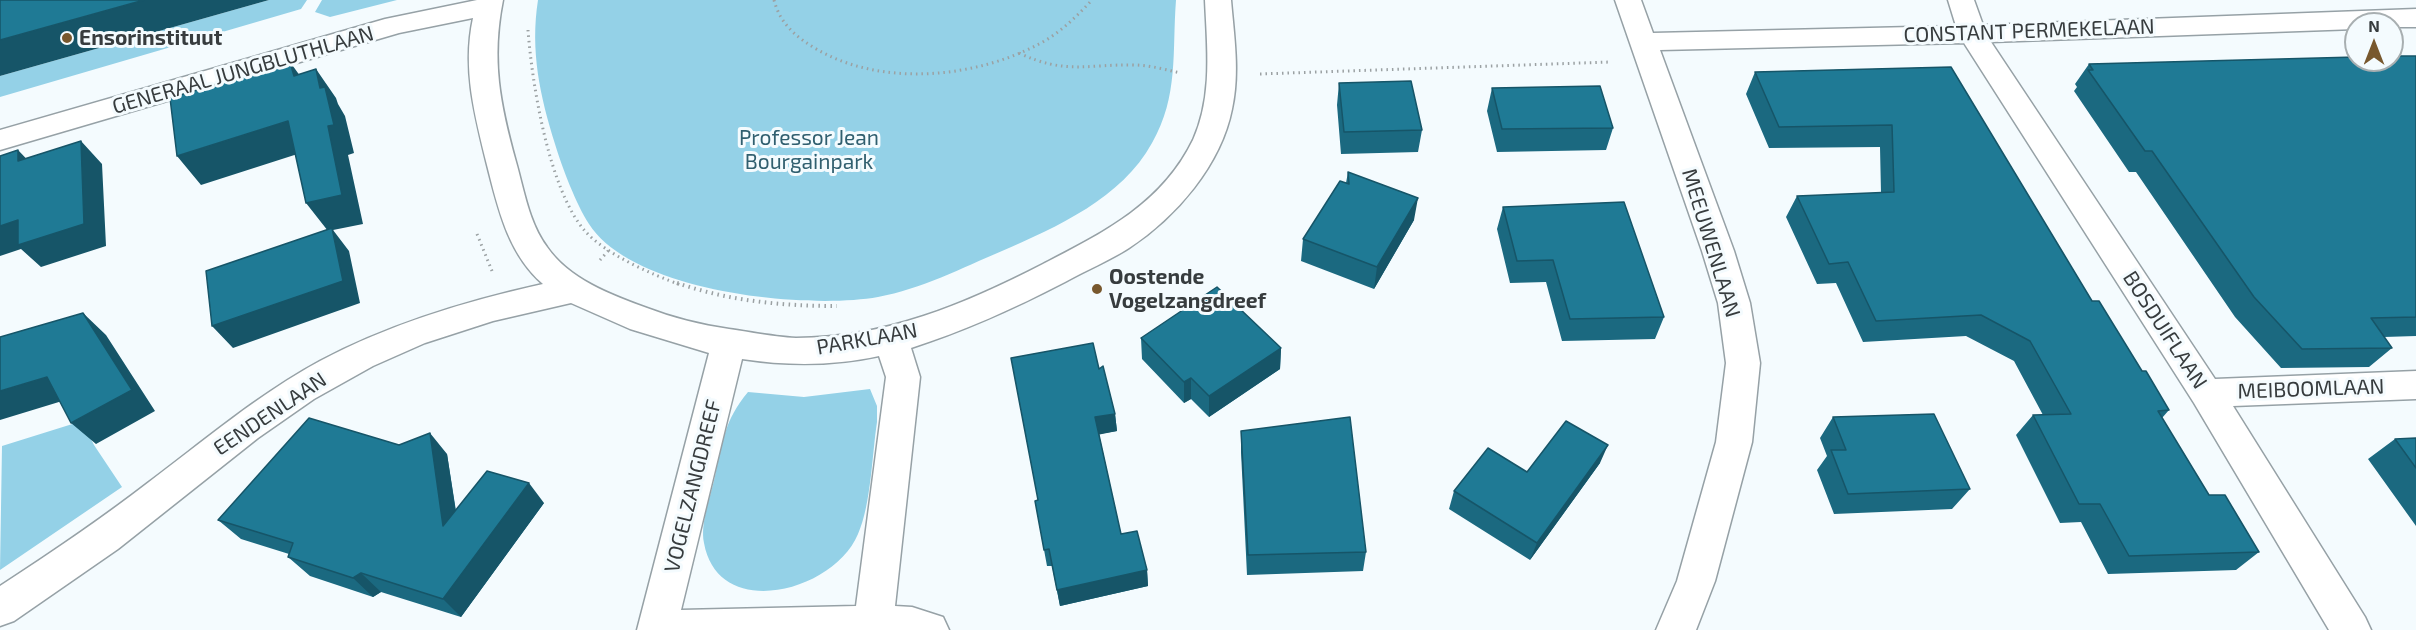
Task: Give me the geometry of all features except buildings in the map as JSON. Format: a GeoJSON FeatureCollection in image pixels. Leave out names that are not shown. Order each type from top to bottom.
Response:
{"type":"FeatureCollection","features":[{"type":"Feature","properties":{"kind":"street","name":"PARKLAAN"},"geometry":{"type":"LineString","coordinates":[[489,4],[480,60],[485,98],[527,243],[545,267],[574,290],[636,318],[690,336],[794,351],[846,348],[891,339],[940,325],[1027,288],[1123,237],[1151,214],[1173,191],[1197,158],[1215,122],[1221,74],[1218,0]]}},
{"type":"Feature","properties":{"kind":"street","name":"MEEUWENLAAN"},"geometry":{"type":"LineString","coordinates":[[1628,0],[1731,293],[1743,363],[1734,442],[1696,581],[1676,630]]}},
{"type":"Feature","properties":{"kind":"street","name":"BOSDUIFLAAN"},"geometry":{"type":"LineString","coordinates":[[1961,0],[1972,34],[2206,393],[2351,630]]}},
{"type":"Feature","properties":{"kind":"street","name":"GENERAAL JUNGBLUTHLAAN"},"geometry":{"type":"LineString","coordinates":[[0,140],[395,25],[489,4]]}},
{"type":"Feature","properties":{"kind":"street","name":"CONSTANT PERMEKELAAN"},"geometry":{"type":"LineString","coordinates":[[1646,51],[1972,34],[2416,18]]}},
{"type":"Feature","properties":{"kind":"street","name":"EENDENLAAN"},"geometry":{"type":"LineString","coordinates":[[0,608],[71,562],[216,450],[300,389],[341,367],[415,333],[521,301],[574,290]]}},
{"type":"Feature","properties":{"kind":"street"},"geometry":{"type":"LineString","coordinates":[[874,627],[903,377],[891,339]]}},
{"type":"Feature","properties":{"kind":"street","name":"VOGELZANGDREEF"},"geometry":{"type":"LineString","coordinates":[[657,629],[729,342]]}},
{"type":"Feature","properties":{"kind":"street","name":"MEIBOOMLAAN"},"geometry":{"type":"LineString","coordinates":[[2206,393],[2416,385]]}},
{"type":"Feature","properties":{"kind":"street"},"geometry":{"type":"LineString","coordinates":[[657,629],[912,625],[929,630]]}},
{"type":"Feature","properties":{"kind":"path"},"geometry":{"type":"LineString","coordinates":[[774,0],[778,16],[794,34],[816,50],[843,62],[876,70],[911,73],[948,71],[985,64],[1019,53],[1050,38],[1076,19],[1092,0]]}},
{"type":"Feature","properties":{"kind":"path"},"geometry":{"type":"LineString","coordinates":[[529,20],[534,94],[551,160],[575,216],[588,234],[652,275],[705,294],[769,305],[847,305]]}},
{"type":"Feature","properties":{"kind":"path"},"geometry":{"type":"LineString","coordinates":[[1221,74],[1646,51]]}},
{"type":"Feature","properties":{"kind":"path"},"geometry":{"type":"LineString","coordinates":[[1019,53],[1044,66],[1060,69],[1077,70],[1128,64],[1184,74],[1184,63]]}},
{"type":"Feature","properties":{"kind":"green space"},"geometry":{"type":"Polygon","coordinates":[[[269,0],[307,0],[301,9],[0,97],[0,76],[269,0]]]}},
{"type":"Feature","properties":{"kind":"green space"},"geometry":{"type":"Polygon","coordinates":[[[322,0],[397,0],[330,17],[315,12],[322,0]]]}},
{"type":"Feature","properties":{"kind":"green space","name":"Professor Jean Bourgainpark"},"geometry":{"type":"Polygon","coordinates":[[[538,0],[1176,0],[1173,73],[1167,108],[1161,125],[1139,162],[1124,180],[1106,195],[1066,221],[1023,242],[910,289],[878,297],[846,300],[808,301],[766,298],[722,291],[680,280],[642,266],[611,247],[589,224],[565,174],[541,91],[535,37],[538,0]]]}},
{"type":"Feature","properties":{"kind":"green space"},"geometry":{"type":"Polygon","coordinates":[[[870,389],[877,406],[877,422],[866,509],[858,534],[845,554],[826,571],[802,583],[777,590],[753,590],[731,583],[714,568],[704,543],[703,526],[723,442],[729,422],[740,402],[748,392],[804,397],[870,389]]]}},
{"type":"Feature","properties":{"kind":"green space"},"geometry":{"type":"Polygon","coordinates":[[[82,421],[94,445],[122,487],[0,570],[2,446],[82,421]]]}},
{"type":"Feature","properties":{"kind":"place","name":"Ensorinstituut"},"geometry":{"type":"Point","coordinates":[67,38]}},
{"type":"Feature","properties":{"kind":"place","name":"Oostende Vogelzangdreef"},"geometry":{"type":"Point","coordinates":[1097,289]}}]}
